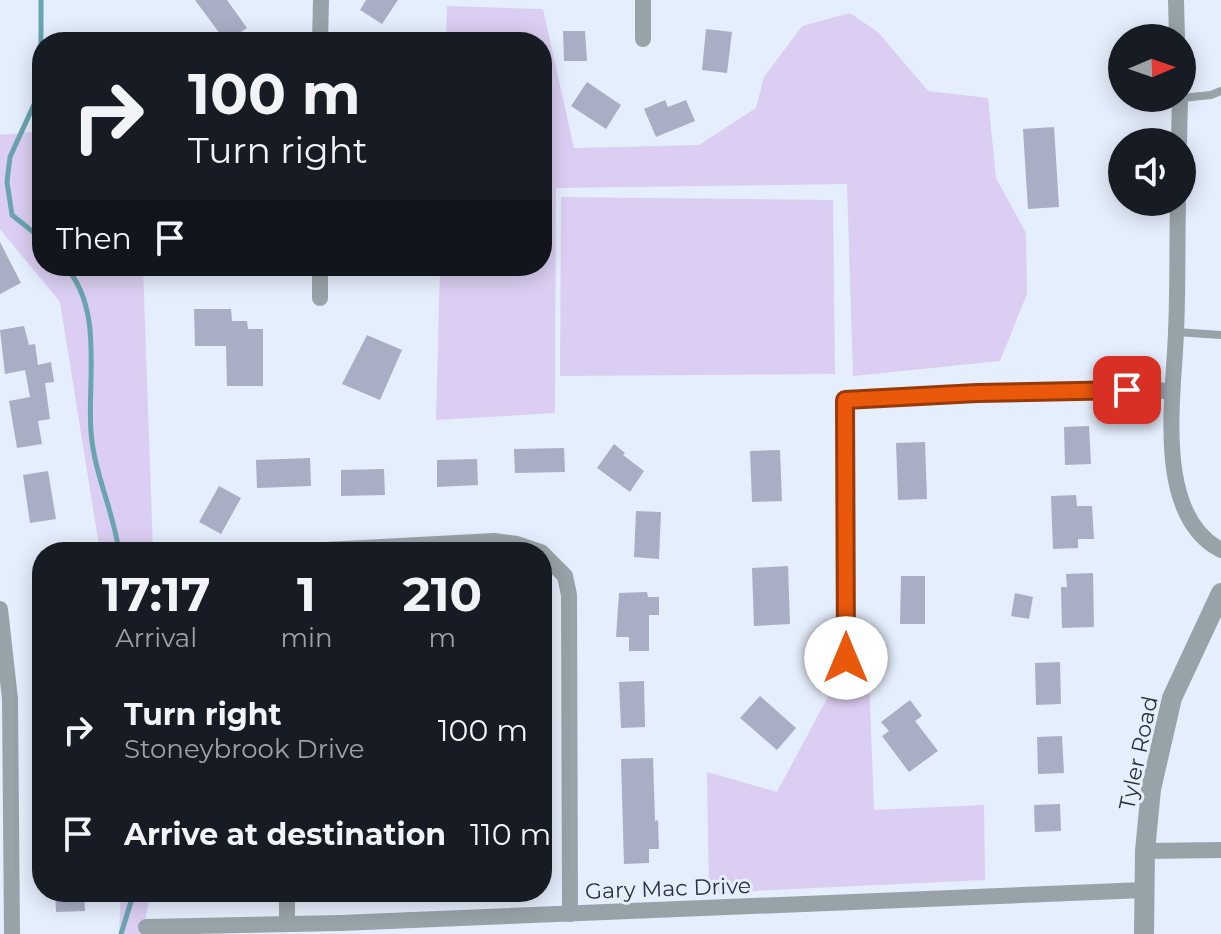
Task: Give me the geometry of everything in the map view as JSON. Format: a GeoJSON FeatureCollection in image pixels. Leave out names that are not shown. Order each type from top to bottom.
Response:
{"type":"FeatureCollection","features":[{"type":"Feature","properties":{"kind":"street"},"geometry":{"type":"LineString","coordinates":[[320,32],[321,0]]}},
{"type":"Feature","properties":{"kind":"street"},"geometry":{"type":"LineString","coordinates":[[643,0],[643,39]]}},
{"type":"Feature","properties":{"kind":"street"},"geometry":{"type":"LineString","coordinates":[[1176,0],[1177,24]]}},
{"type":"Feature","properties":{"kind":"street"},"geometry":{"type":"LineString","coordinates":[[1178,216],[1173,455],[1183,507],[1194,528],[1221,550]]}},
{"type":"Feature","properties":{"kind":"street"},"geometry":{"type":"LineString","coordinates":[[320,276],[320,298]]}},
{"type":"Feature","properties":{"kind":"street"},"geometry":{"type":"LineString","coordinates":[[846,658],[845,400],[977,393],[1172,392]]}},
{"type":"Feature","properties":{"kind":"street"},"geometry":{"type":"LineString","coordinates":[[475,542],[502,542]]}},
{"type":"Feature","properties":{"kind":"street"},"geometry":{"type":"LineString","coordinates":[[552,563],[565,576],[569,595],[570,914]]}},
{"type":"Feature","properties":{"kind":"street","name":"Tyler Road"},"geometry":{"type":"LineString","coordinates":[[1144,934],[1145,851],[1151,789],[1172,698],[1221,593]]}},
{"type":"Feature","properties":{"kind":"street"},"geometry":{"type":"LineString","coordinates":[[0,609],[10,699],[6,808],[12,934]]}},
{"type":"Feature","properties":{"kind":"street"},"geometry":{"type":"LineString","coordinates":[[1145,851],[1221,850]]}},
{"type":"Feature","properties":{"kind":"street","name":"Gary Mac Drive"},"geometry":{"type":"LineString","coordinates":[[146,927],[287,923],[340,928],[570,914],[1144,890]]}},
{"type":"Feature","properties":{"kind":"street"},"geometry":{"type":"LineString","coordinates":[[287,902],[287,923]]}},
{"type":"Feature","properties":{"kind":"lane"},"geometry":{"type":"LineString","coordinates":[[1196,96],[1221,91]]}},
{"type":"Feature","properties":{"kind":"lane"},"geometry":{"type":"LineString","coordinates":[[1176,332],[1221,335]]}},
{"type":"Feature","properties":{"kind":"shaded area"},"geometry":{"type":"Polygon","coordinates":[[[447,6],[543,9],[548,32],[446,32],[447,6]]]}},
{"type":"Feature","properties":{"kind":"shaded area"},"geometry":{"type":"Polygon","coordinates":[[[850,13],[879,33],[928,91],[988,98],[996,178],[1026,233],[1027,294],[1000,361],[853,376],[847,184],[556,188],[555,413],[436,420],[440,276],[552,276],[552,49],[574,148],[699,145],[756,108],[764,77],[802,26],[850,13]]]}},
{"type":"Feature","properties":{"kind":"shaded area"},"geometry":{"type":"Polygon","coordinates":[[[32,132],[32,268],[0,229],[0,135],[32,132]]]}},
{"type":"Feature","properties":{"kind":"shaded area"},"geometry":{"type":"Polygon","coordinates":[[[561,197],[833,200],[835,374],[560,376],[561,197]]]}},
{"type":"Feature","properties":{"kind":"shaded area"},"geometry":{"type":"Polygon","coordinates":[[[39,276],[143,276],[153,542],[98,542],[60,302],[39,276]]]}},
{"type":"Feature","properties":{"kind":"shaded area"},"geometry":{"type":"Polygon","coordinates":[[[869,675],[874,810],[984,805],[985,880],[709,893],[707,772],[777,792],[830,693],[869,675]]]}},
{"type":"Feature","properties":{"kind":"shaded area"},"geometry":{"type":"Polygon","coordinates":[[[121,902],[149,902],[142,934],[119,934],[121,902]]]}},
{"type":"Feature","properties":{"kind":"building"},"geometry":{"type":"Polygon","coordinates":[[[195,0],[227,0],[247,28],[241,32],[219,32],[195,0]]]}},
{"type":"Feature","properties":{"kind":"building"},"geometry":{"type":"Polygon","coordinates":[[[366,0],[398,0],[382,24],[360,10],[366,0]]]}},
{"type":"Feature","properties":{"kind":"building"},"geometry":{"type":"Polygon","coordinates":[[[706,29],[732,32],[727,73],[702,70],[706,29]]]}},
{"type":"Feature","properties":{"kind":"building"},"geometry":{"type":"Polygon","coordinates":[[[563,31],[585,31],[587,61],[564,61],[563,31]]]}},
{"type":"Feature","properties":{"kind":"building"},"geometry":{"type":"Polygon","coordinates":[[[587,82],[621,105],[606,129],[571,106],[587,82]]]}},
{"type":"Feature","properties":{"kind":"building"},"geometry":{"type":"Polygon","coordinates":[[[665,100],[668,107],[686,100],[695,121],[656,137],[644,109],[665,100]]]}},
{"type":"Feature","properties":{"kind":"building"},"geometry":{"type":"Polygon","coordinates":[[[1054,127],[1059,207],[1028,209],[1023,129],[1054,127]]]}},
{"type":"Feature","properties":{"kind":"building"},"geometry":{"type":"Polygon","coordinates":[[[0,242],[21,283],[0,294],[0,242]]]}},
{"type":"Feature","properties":{"kind":"building"},"geometry":{"type":"Polygon","coordinates":[[[194,309],[231,309],[232,321],[247,321],[248,329],[263,329],[263,386],[227,386],[226,346],[195,346],[194,309]]]}},
{"type":"Feature","properties":{"kind":"building"},"geometry":{"type":"Polygon","coordinates":[[[24,326],[29,345],[35,344],[38,365],[51,362],[54,382],[45,383],[50,419],[38,421],[42,444],[17,448],[9,401],[30,397],[25,370],[5,374],[0,330],[24,326]]]}},
{"type":"Feature","properties":{"kind":"building"},"geometry":{"type":"Polygon","coordinates":[[[367,335],[402,350],[380,400],[342,384],[367,335]]]}},
{"type":"Feature","properties":{"kind":"building"},"geometry":{"type":"Polygon","coordinates":[[[1089,426],[1091,464],[1065,465],[1064,427],[1089,426]]]}},
{"type":"Feature","properties":{"kind":"building"},"geometry":{"type":"Polygon","coordinates":[[[925,442],[927,499],[898,500],[896,443],[925,442]]]}},
{"type":"Feature","properties":{"kind":"building"},"geometry":{"type":"Polygon","coordinates":[[[614,444],[644,471],[630,492],[597,468],[614,444]]]}},
{"type":"Feature","properties":{"kind":"building"},"geometry":{"type":"Polygon","coordinates":[[[564,448],[565,472],[515,473],[514,449],[564,448]]]}},
{"type":"Feature","properties":{"kind":"building"},"geometry":{"type":"Polygon","coordinates":[[[780,450],[782,501],[752,502],[750,451],[780,450]]]}},
{"type":"Feature","properties":{"kind":"building"},"geometry":{"type":"Polygon","coordinates":[[[310,458],[311,486],[257,488],[256,460],[310,458]]]}},
{"type":"Feature","properties":{"kind":"building"},"geometry":{"type":"Polygon","coordinates":[[[477,459],[478,485],[437,487],[437,460],[477,459]]]}},
{"type":"Feature","properties":{"kind":"building"},"geometry":{"type":"Polygon","coordinates":[[[384,469],[385,495],[341,496],[341,470],[384,469]]]}},
{"type":"Feature","properties":{"kind":"building"},"geometry":{"type":"Polygon","coordinates":[[[48,471],[56,519],[30,523],[23,475],[48,471]]]}},
{"type":"Feature","properties":{"kind":"building"},"geometry":{"type":"Polygon","coordinates":[[[219,486],[241,498],[221,534],[199,522],[219,486]]]}},
{"type":"Feature","properties":{"kind":"building"},"geometry":{"type":"Polygon","coordinates":[[[1076,495],[1077,506],[1092,506],[1094,539],[1078,539],[1078,548],[1053,549],[1051,496],[1076,495]]]}},
{"type":"Feature","properties":{"kind":"building"},"geometry":{"type":"Polygon","coordinates":[[[636,511],[661,512],[659,559],[634,557],[636,511]]]}},
{"type":"Feature","properties":{"kind":"building"},"geometry":{"type":"Polygon","coordinates":[[[788,566],[790,624],[754,626],[752,568],[788,566]]]}},
{"type":"Feature","properties":{"kind":"building"},"geometry":{"type":"Polygon","coordinates":[[[1093,573],[1094,627],[1062,628],[1061,587],[1067,587],[1066,574],[1093,573]]]}},
{"type":"Feature","properties":{"kind":"building"},"geometry":{"type":"Polygon","coordinates":[[[901,576],[925,576],[925,624],[900,624],[901,576]]]}},
{"type":"Feature","properties":{"kind":"building"},"geometry":{"type":"Polygon","coordinates":[[[647,592],[648,597],[659,597],[659,615],[649,615],[649,651],[629,651],[629,637],[616,637],[619,593],[647,592]]]}},
{"type":"Feature","properties":{"kind":"building"},"geometry":{"type":"Polygon","coordinates":[[[1015,593],[1033,597],[1029,619],[1011,616],[1015,593]]]}},
{"type":"Feature","properties":{"kind":"building"},"geometry":{"type":"Polygon","coordinates":[[[1060,662],[1061,704],[1036,705],[1035,663],[1060,662]]]}},
{"type":"Feature","properties":{"kind":"building"},"geometry":{"type":"Polygon","coordinates":[[[644,681],[645,727],[621,728],[619,682],[644,681]]]}},
{"type":"Feature","properties":{"kind":"building"},"geometry":{"type":"Polygon","coordinates":[[[760,696],[796,728],[777,750],[740,718],[760,696]]]}},
{"type":"Feature","properties":{"kind":"building"},"geometry":{"type":"Polygon","coordinates":[[[910,700],[922,716],[915,721],[938,751],[909,772],[882,736],[889,731],[881,722],[910,700]]]}},
{"type":"Feature","properties":{"kind":"building"},"geometry":{"type":"Polygon","coordinates":[[[1062,736],[1064,773],[1038,774],[1037,737],[1062,736]]]}},
{"type":"Feature","properties":{"kind":"building"},"geometry":{"type":"Polygon","coordinates":[[[653,758],[659,849],[649,849],[649,863],[624,864],[621,759],[653,758]]]}},
{"type":"Feature","properties":{"kind":"building"},"geometry":{"type":"Polygon","coordinates":[[[1060,804],[1061,831],[1035,832],[1034,805],[1060,804]]]}},
{"type":"Feature","properties":{"kind":"building"},"geometry":{"type":"Polygon","coordinates":[[[56,902],[85,902],[85,911],[56,912],[56,902]]]}},
{"type":"Feature","properties":{"kind":"waterway"},"geometry":{"type":"LineString","coordinates":[[41,0],[41,32]]}},
{"type":"Feature","properties":{"kind":"waterway"},"geometry":{"type":"LineString","coordinates":[[32,109],[10,157],[7,182],[12,215],[32,231]]}},
{"type":"Feature","properties":{"kind":"waterway"},"geometry":{"type":"LineString","coordinates":[[72,276],[85,303],[89,324],[93,448],[117,542]]}},
{"type":"Feature","properties":{"kind":"waterway"},"geometry":{"type":"LineString","coordinates":[[121,934],[131,902]]}},
{"type":"Feature","properties":{"kind":"route"},"geometry":{"type":"LineString","coordinates":[[846,658],[845,400],[1127,390]]}}]}
